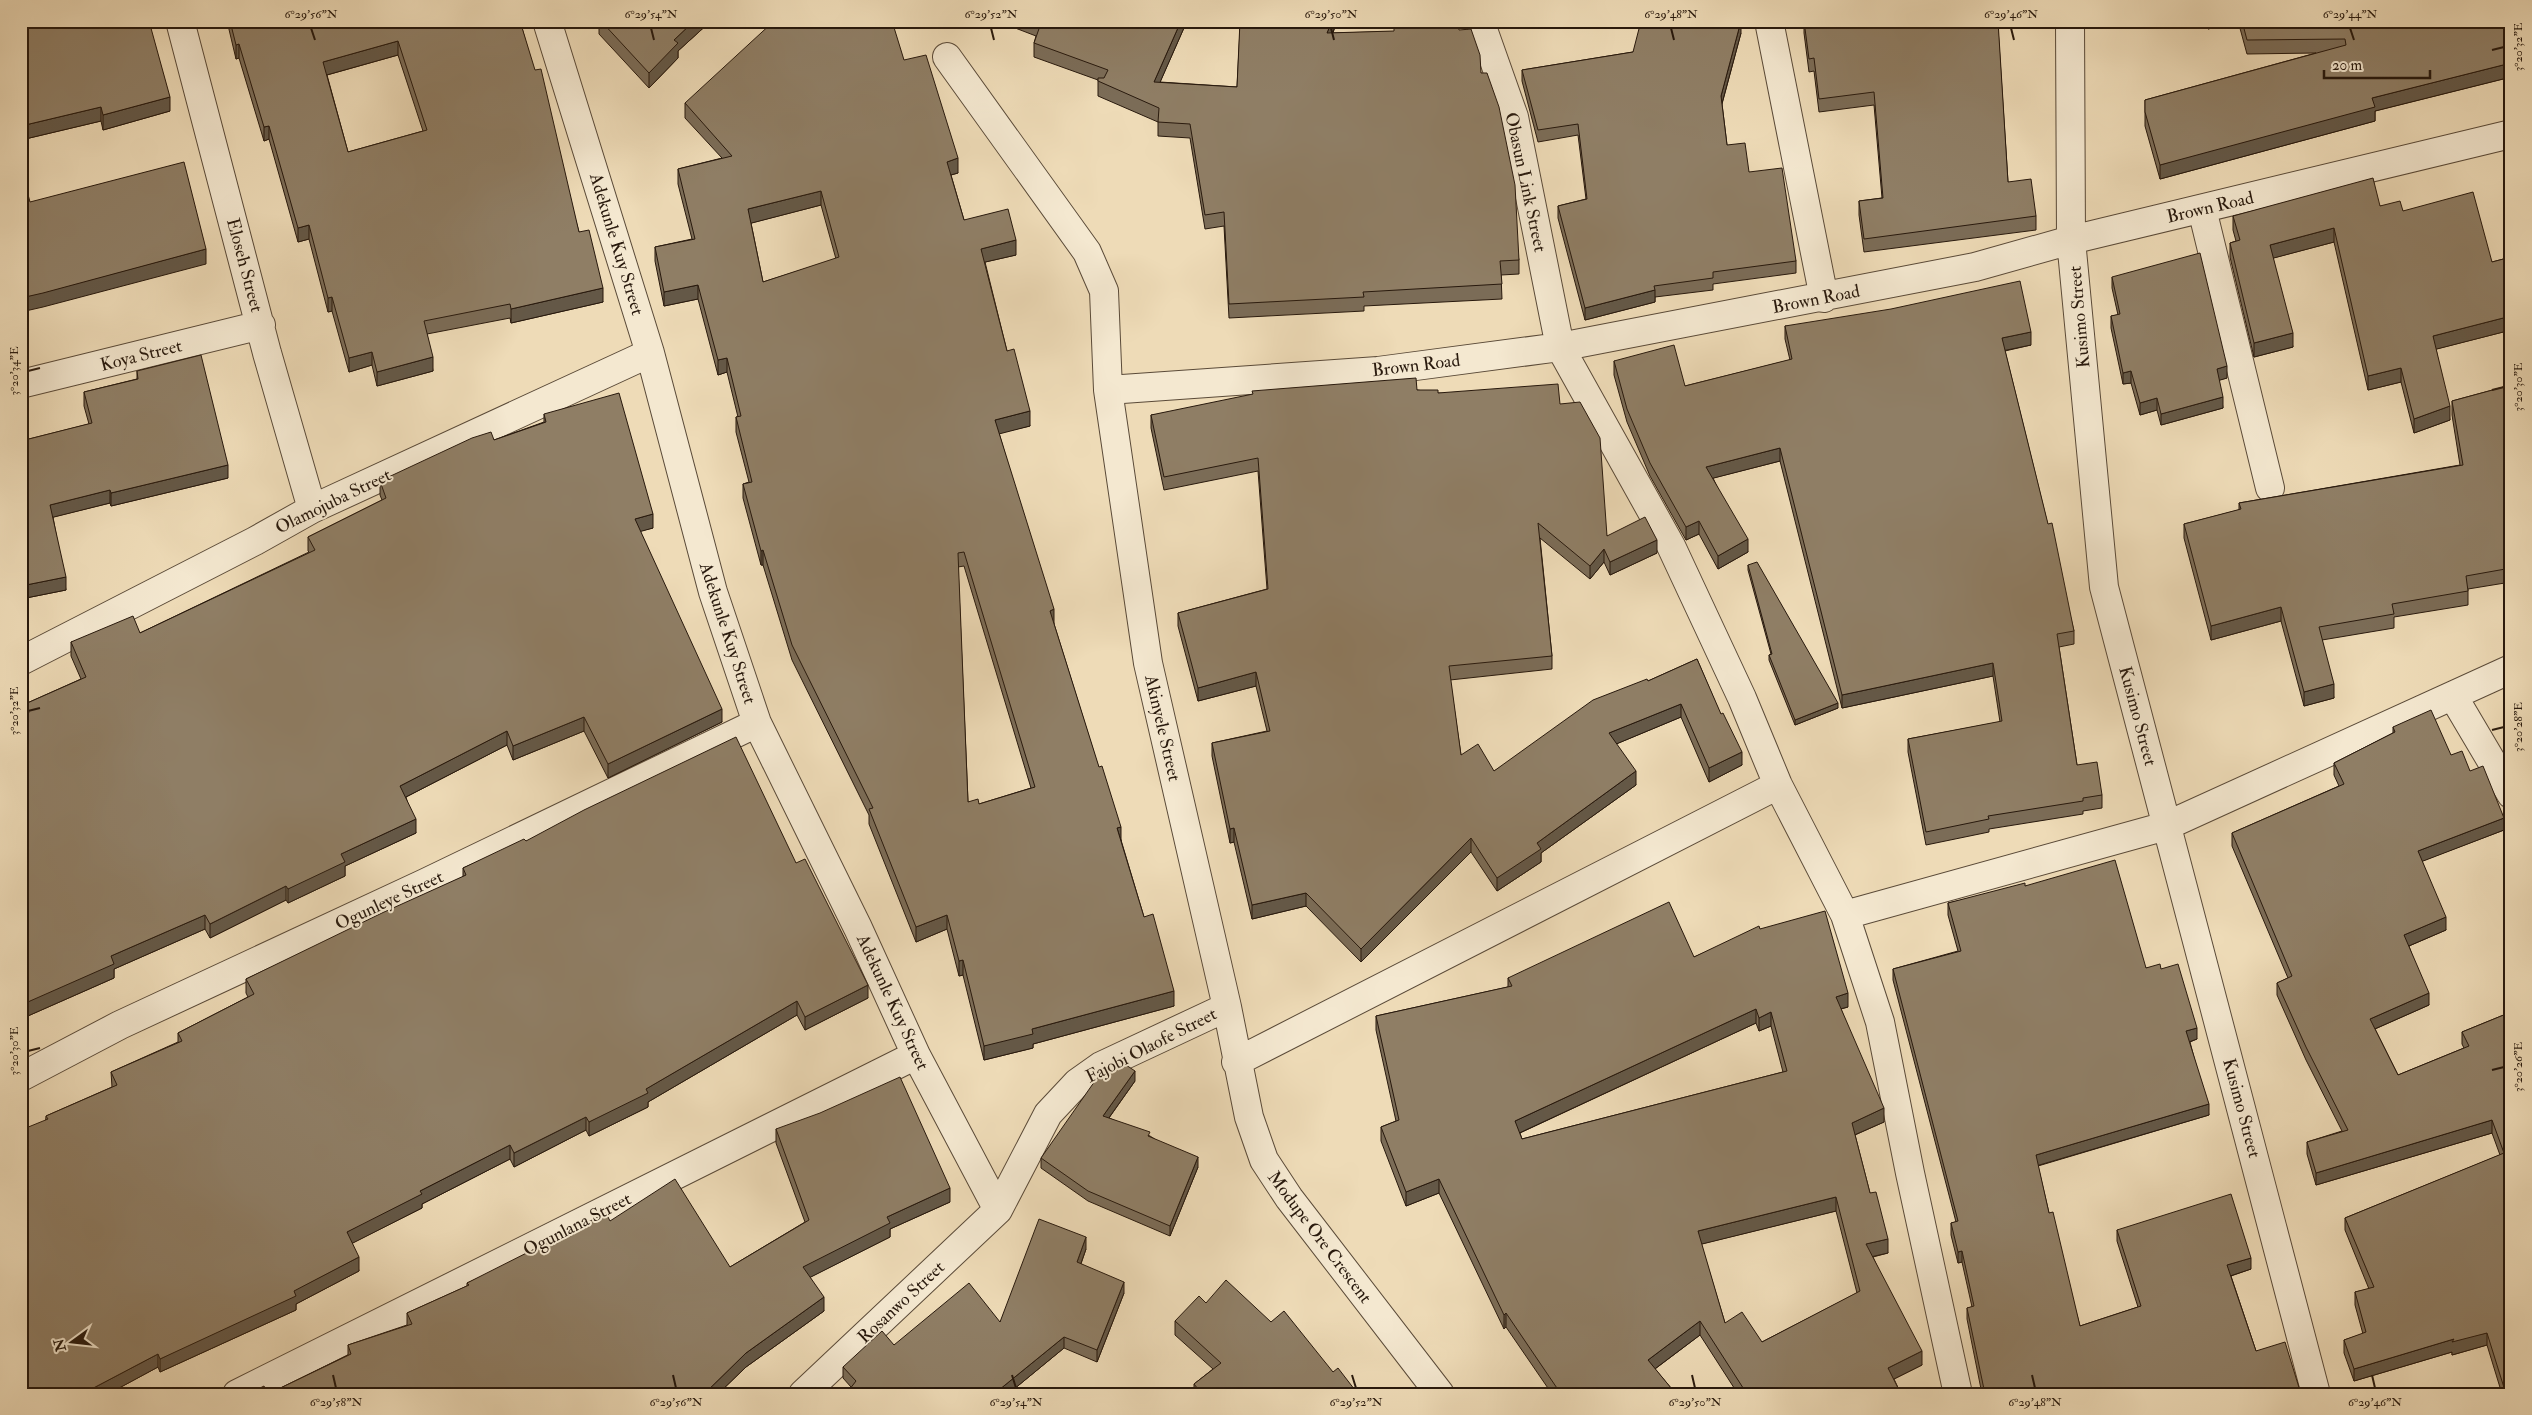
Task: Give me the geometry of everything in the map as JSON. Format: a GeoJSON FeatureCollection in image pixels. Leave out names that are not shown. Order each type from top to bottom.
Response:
{"type":"FeatureCollection","features":[{"type":"Feature","properties":{"kind":"street","name":"Eloseh Street"},"geometry":{"type":"LineString","coordinates":[[180,21],[312,509]]}},
{"type":"Feature","properties":{"kind":"street","name":"Adekunle Kuy Street"},"geometry":{"type":"LineString","coordinates":[[547,21],[650,352],[713,592],[757,724],[858,928],[916,1055],[998,1210]]}},
{"type":"Feature","properties":{"kind":"street","name":"Obasun Link Street"},"geometry":{"type":"LineString","coordinates":[[1480,21],[1514,118],[1560,347],[1671,546],[1742,698],[1778,785],[1846,915],[1880,1022],[1910,1173],[1958,1394]]}},
{"type":"Feature","properties":{"kind":"street"},"geometry":{"type":"LineString","coordinates":[[1769,21],[1824,298]]}},
{"type":"Feature","properties":{"kind":"street","name":"Kusimo Street"},"geometry":{"type":"LineString","coordinates":[[2070,21],[2071,240],[2104,587],[2316,1394]]}},
{"type":"Feature","properties":{"kind":"street","name":"Akinyele Street"},"geometry":{"type":"LineString","coordinates":[[948,57],[1087,252],[1104,291],[1108,390],[1148,663],[1226,1007],[1236,1062]]}},
{"type":"Feature","properties":{"kind":"street","name":"Brown Road"},"geometry":{"type":"LineString","coordinates":[[1108,390],[1378,371],[1560,347],[1824,298],[1975,267],[2071,240],[2511,134]]}},
{"type":"Feature","properties":{"kind":"street"},"geometry":{"type":"LineString","coordinates":[[2202,209],[2270,488]]}},
{"type":"Feature","properties":{"kind":"street","name":"Koya Street"},"geometry":{"type":"LineString","coordinates":[[21,384],[261,325]]}},
{"type":"Feature","properties":{"kind":"street","name":"Olamojuba Street"},"geometry":{"type":"LineString","coordinates":[[21,660],[312,509],[650,352]]}},
{"type":"Feature","properties":{"kind":"street"},"geometry":{"type":"LineString","coordinates":[[1846,915],[2166,826],[2511,669]]}},
{"type":"Feature","properties":{"kind":"street"},"geometry":{"type":"LineString","coordinates":[[2454,696],[2511,794]]}},
{"type":"Feature","properties":{"kind":"street","name":"Ogunleye Street"},"geometry":{"type":"LineString","coordinates":[[21,1077],[120,1025],[416,887],[757,724]]}},
{"type":"Feature","properties":{"kind":"street"},"geometry":{"type":"LineString","coordinates":[[1236,1062],[1778,785]]}},
{"type":"Feature","properties":{"kind":"street","name":"Fajobi Olaofe Street"},"geometry":{"type":"LineString","coordinates":[[998,1210],[1048,1114],[1077,1083],[1101,1066],[1226,1007]]}},
{"type":"Feature","properties":{"kind":"street","name":"Ogunlana Street"},"geometry":{"type":"LineString","coordinates":[[237,1394],[916,1055]]}},
{"type":"Feature","properties":{"kind":"street","name":"Modupe Ore Crescent"},"geometry":{"type":"LineString","coordinates":[[1236,1062],[1249,1117],[1264,1160],[1289,1198],[1440,1394]]}},
{"type":"Feature","properties":{"kind":"street","name":"Rosanwo Street"},"geometry":{"type":"LineString","coordinates":[[803,1394],[998,1210]]}},
{"type":"Feature","properties":{"kind":"building"},"geometry":{"type":"Polygon","coordinates":[[[21,21],[149,21],[170,97],[103,115],[101,107],[21,126],[21,21]]]}},
{"type":"Feature","properties":{"kind":"building"},"geometry":{"type":"Polygon","coordinates":[[[230,21],[520,21],[535,70],[541,69],[579,232],[589,230],[603,288],[511,309],[510,304],[424,321],[433,357],[377,372],[372,352],[349,358],[332,297],[328,298],[309,225],[298,228],[269,126],[264,127],[239,44],[236,45],[230,21]],[[398,41],[323,62],[348,152],[427,130],[398,41]]]}},
{"type":"Feature","properties":{"kind":"building"},"geometry":{"type":"Polygon","coordinates":[[[601,21],[694,21],[674,40],[678,43],[649,73],[601,21]]]}},
{"type":"Feature","properties":{"kind":"building"},"geometry":{"type":"Polygon","coordinates":[[[774,21],[892,21],[904,60],[926,55],[958,158],[947,162],[964,220],[1008,209],[1016,240],[981,249],[1007,351],[1014,349],[1030,411],[995,420],[1054,609],[1050,611],[1099,767],[1102,766],[1121,827],[1117,828],[1144,917],[1153,914],[1174,991],[1032,1029],[1033,1034],[984,1046],[963,960],[959,961],[947,915],[916,927],[869,809],[873,808],[792,645],[763,550],[761,551],[743,484],[752,482],[736,417],[741,416],[727,358],[718,360],[698,285],[664,292],[655,247],[695,239],[678,169],[732,156],[685,103],[774,21]],[[821,191],[748,209],[763,282],[839,257],[821,191]],[[964,552],[958,553],[968,802],[978,799],[979,804],[1035,787],[964,552]]]}},
{"type":"Feature","properties":{"kind":"building"},"geometry":{"type":"Polygon","coordinates":[[[1037,21],[1181,21],[1154,82],[1237,87],[1240,21],[1332,21],[1327,33],[1394,31],[1394,23],[1408,23],[1408,21],[1458,21],[1459,30],[1471,29],[1480,55],[1481,73],[1487,73],[1499,107],[1515,185],[1519,260],[1500,261],[1502,284],[1363,292],[1364,297],[1229,304],[1224,212],[1205,215],[1190,124],[1158,122],[1159,108],[1098,81],[1098,78],[1104,78],[1108,70],[1034,43],[1041,23],[1037,21]]]}},
{"type":"Feature","properties":{"kind":"building"},"geometry":{"type":"Polygon","coordinates":[[[1641,21],[1741,21],[1721,96],[1727,145],[1745,143],[1749,172],[1782,168],[1796,261],[1713,272],[1713,278],[1654,286],[1655,290],[1585,308],[1558,206],[1587,199],[1578,124],[1538,130],[1522,70],[1633,52],[1641,21]]]}},
{"type":"Feature","properties":{"kind":"building"},"geometry":{"type":"Polygon","coordinates":[[[1804,21],[1998,21],[2008,182],[2031,179],[2036,216],[1864,239],[1859,201],[1883,198],[1874,92],[1819,99],[1814,58],[1809,59],[1804,21]]]}},
{"type":"Feature","properties":{"kind":"building"},"geometry":{"type":"Polygon","coordinates":[[[2242,21],[2511,21],[2511,63],[2372,98],[2375,107],[2160,165],[2145,112],[2145,100],[2346,45],[2345,39],[2247,40],[2242,21]]]}},
{"type":"Feature","properties":{"kind":"building"},"geometry":{"type":"Polygon","coordinates":[[[184,162],[206,249],[21,298],[21,168],[30,202],[184,162]]]}},
{"type":"Feature","properties":{"kind":"building"},"geometry":{"type":"Polygon","coordinates":[[[2373,178],[2380,206],[2400,201],[2403,211],[2473,192],[2492,262],[2511,257],[2511,316],[2433,336],[2450,406],[2414,419],[2401,368],[2368,376],[2334,228],[2270,245],[2293,333],[2254,343],[2230,243],[2240,240],[2233,216],[2373,178]]]}},
{"type":"Feature","properties":{"kind":"building"},"geometry":{"type":"Polygon","coordinates":[[[2200,253],[2227,366],[2217,369],[2223,397],[2161,414],[2157,398],[2140,403],[2131,371],[2123,373],[2111,316],[2120,314],[2112,277],[2200,253]]]}},
{"type":"Feature","properties":{"kind":"building"},"geometry":{"type":"Polygon","coordinates":[[[2020,281],[2031,332],[2002,338],[2048,524],[2052,523],[2074,631],[2057,634],[2077,765],[2097,762],[2102,795],[2083,798],[2083,801],[1988,816],[1989,819],[1926,832],[1908,739],[2002,721],[1993,663],[1842,695],[1780,448],[1706,467],[1748,539],[1718,556],[1699,521],[1686,527],[1650,463],[1627,409],[1614,361],[1674,345],[1685,386],[1792,359],[1785,326],[1891,309],[2020,281]]]}},
{"type":"Feature","properties":{"kind":"building"},"geometry":{"type":"Polygon","coordinates":[[[201,355],[228,465],[111,493],[110,490],[50,505],[66,577],[21,586],[21,441],[92,423],[84,392],[138,379],[137,371],[201,355]]]}},
{"type":"Feature","properties":{"kind":"building"},"geometry":{"type":"Polygon","coordinates":[[[1416,378],[1417,390],[1438,390],[1438,393],[1558,384],[1560,404],[1580,402],[1600,438],[1607,536],[1645,517],[1657,540],[1610,562],[1604,549],[1590,566],[1538,523],[1552,656],[1449,666],[1461,755],[1478,744],[1494,771],[1593,700],[1647,679],[1648,681],[1697,659],[1721,714],[1723,713],[1742,752],[1709,768],[1681,704],[1609,733],[1636,771],[1537,843],[1541,849],[1497,878],[1471,838],[1361,949],[1306,893],[1252,905],[1234,828],[1230,829],[1212,743],[1270,731],[1256,672],[1198,688],[1178,613],[1268,589],[1258,458],[1164,477],[1151,415],[1253,394],[1252,391],[1416,378]]]}},
{"type":"Feature","properties":{"kind":"building"},"geometry":{"type":"Polygon","coordinates":[[[2511,385],[2511,568],[2466,576],[2468,591],[2392,604],[2394,614],[2319,627],[2334,684],[2304,692],[2281,607],[2211,626],[2184,524],[2241,509],[2239,503],[2463,465],[2452,401],[2511,385]]]}},
{"type":"Feature","properties":{"kind":"building"},"geometry":{"type":"Polygon","coordinates":[[[619,393],[653,514],[635,519],[722,709],[608,764],[584,717],[513,746],[507,731],[400,786],[416,819],[341,854],[345,862],[288,889],[286,886],[210,924],[205,915],[111,956],[114,964],[21,1005],[21,717],[29,713],[25,704],[86,677],[71,642],[133,616],[140,633],[315,550],[308,537],[386,498],[380,481],[472,438],[491,432],[494,440],[546,422],[544,414],[619,393]]]}},
{"type":"Feature","properties":{"kind":"building"},"geometry":{"type":"Polygon","coordinates":[[[1757,562],[1838,703],[1795,720],[1769,655],[1772,654],[1748,565],[1757,562]]]}},
{"type":"Feature","properties":{"kind":"building"},"geometry":{"type":"Polygon","coordinates":[[[2431,710],[2451,755],[2462,751],[2470,771],[2483,766],[2504,818],[2418,851],[2446,917],[2404,935],[2429,993],[2370,1019],[2398,1075],[2469,1046],[2462,1032],[2511,1012],[2511,1394],[2506,1394],[2487,1333],[2452,1342],[2454,1339],[2354,1369],[2344,1340],[2366,1332],[2355,1292],[2374,1287],[2345,1218],[2504,1153],[2492,1120],[2316,1173],[2307,1142],[2348,1130],[2306,1047],[2277,983],[2292,976],[2232,833],[2344,784],[2334,763],[2395,732],[2393,727],[2431,710]]]}},
{"type":"Feature","properties":{"kind":"building"},"geometry":{"type":"Polygon","coordinates":[[[736,737],[796,863],[805,859],[868,985],[805,1017],[797,1001],[646,1089],[648,1093],[589,1122],[586,1117],[514,1153],[510,1145],[420,1191],[422,1194],[347,1232],[359,1257],[294,1291],[296,1296],[160,1359],[158,1354],[82,1394],[21,1394],[21,1130],[48,1119],[46,1116],[117,1085],[111,1072],[182,1041],[178,1033],[254,994],[246,979],[382,913],[466,875],[463,868],[524,839],[526,841],[584,810],[736,737]]]}},
{"type":"Feature","properties":{"kind":"building"},"geometry":{"type":"Polygon","coordinates":[[[2115,860],[2146,968],[2160,964],[2161,969],[2178,964],[2197,1028],[2186,1031],[2209,1104],[2036,1155],[2049,1213],[2053,1212],[2080,1326],[2141,1306],[2117,1230],[2231,1194],[2251,1258],[2227,1265],[2256,1351],[2285,1342],[2301,1394],[1985,1394],[1967,1308],[1974,1306],[1962,1251],[1958,1252],[1951,1223],[1958,1221],[1893,969],[1961,951],[1948,903],[2025,883],[2025,886],[2115,860]]]}},
{"type":"Feature","properties":{"kind":"building"},"geometry":{"type":"Polygon","coordinates":[[[1669,902],[1694,957],[1759,926],[1760,929],[1825,911],[1848,993],[1836,997],[1884,1108],[1852,1123],[1870,1193],[1876,1192],[1888,1239],[1866,1244],[1922,1351],[1888,1368],[1901,1394],[1747,1394],[1700,1321],[1648,1360],[1676,1394],[1561,1394],[1506,1313],[1504,1315],[1439,1179],[1406,1192],[1381,1127],[1399,1120],[1376,1016],[1512,986],[1508,978],[1669,902]],[[1756,1009],[1515,1121],[1522,1139],[1787,1071],[1771,1012],[1759,1018],[1756,1009]],[[1836,1197],[1698,1231],[1725,1323],[1742,1312],[1762,1342],[1860,1291],[1836,1197]]]}},
{"type":"Feature","properties":{"kind":"building"},"geometry":{"type":"Polygon","coordinates":[[[1123,1063],[1135,1071],[1103,1116],[1150,1132],[1148,1136],[1198,1157],[1170,1226],[1088,1191],[1041,1158],[1097,1078],[1123,1063]]]}},
{"type":"Feature","properties":{"kind":"building"},"geometry":{"type":"Polygon","coordinates":[[[900,1077],[950,1188],[887,1217],[890,1223],[803,1267],[824,1297],[746,1353],[704,1394],[268,1394],[351,1354],[348,1345],[412,1324],[407,1313],[469,1285],[467,1283],[606,1213],[610,1221],[675,1179],[730,1267],[809,1220],[776,1129],[820,1113],[900,1077]]]}},
{"type":"Feature","properties":{"kind":"building"},"geometry":{"type":"Polygon","coordinates":[[[1039,1219],[1086,1237],[1077,1262],[1124,1282],[1097,1350],[1064,1337],[994,1394],[980,1394],[974,1387],[967,1394],[846,1394],[856,1381],[843,1367],[882,1331],[894,1345],[969,1283],[1000,1322],[1039,1219]]]}},
{"type":"Feature","properties":{"kind":"building"},"geometry":{"type":"Polygon","coordinates":[[[1226,1280],[1271,1322],[1284,1311],[1333,1372],[1338,1368],[1358,1394],[1202,1394],[1194,1384],[1221,1363],[1175,1321],[1199,1296],[1206,1303],[1226,1280]]]}},
{"type":"Feature","properties":{"kind":"building"},"geometry":{"type":"Polygon","coordinates":[[[264,1386],[268,1394],[248,1394],[264,1386]]]}}]}
